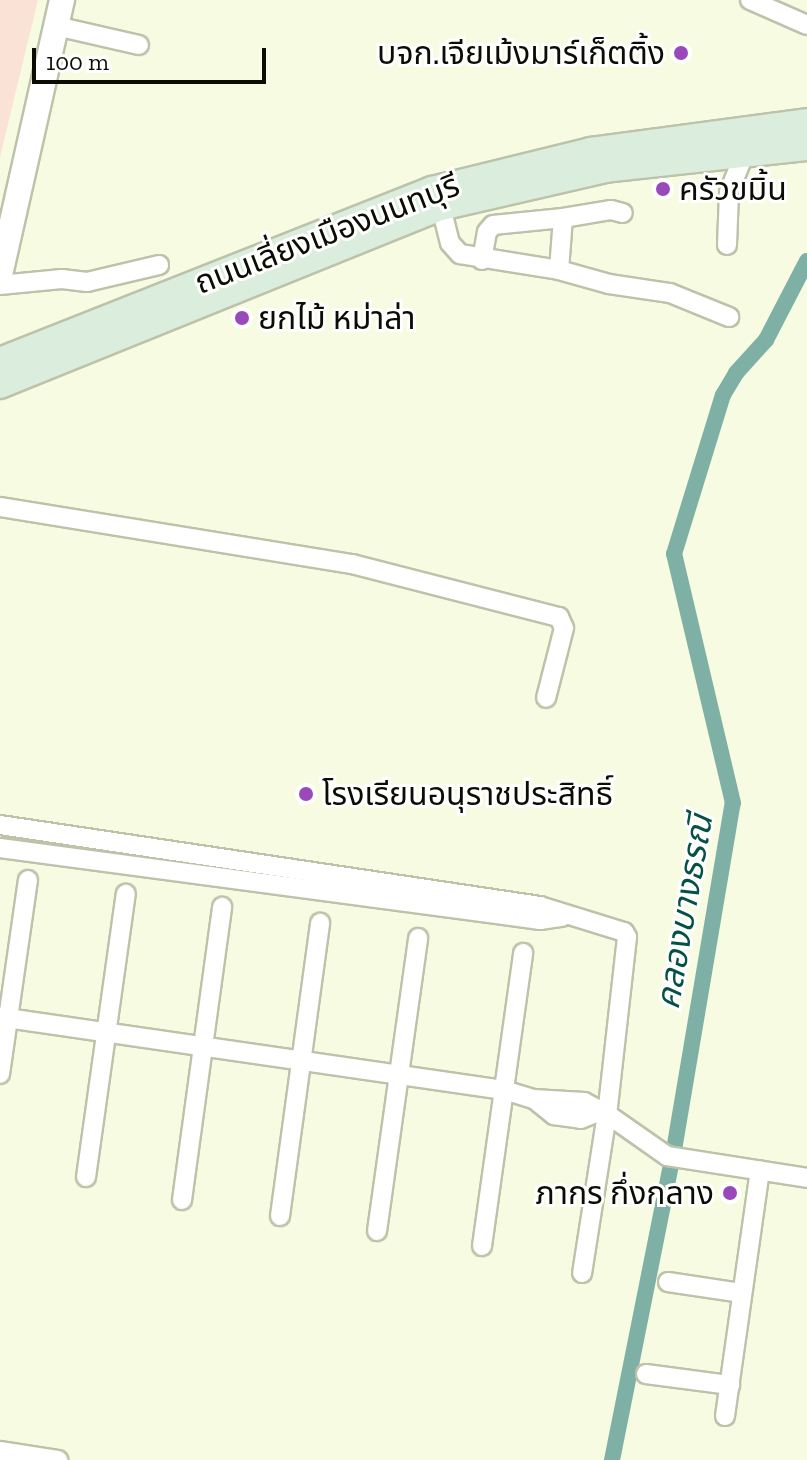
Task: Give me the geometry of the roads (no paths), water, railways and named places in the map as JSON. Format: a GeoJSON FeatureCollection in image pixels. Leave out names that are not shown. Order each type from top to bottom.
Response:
{"type":"FeatureCollection","features":[{"type":"Feature","properties":{"kind":"main road","name":"ถนนเลี่ยงเมืองนนทบุรี"},"geometry":{"type":"LineString","coordinates":[[0,361],[432,190],[591,151],[807,122]]}},
{"type":"Feature","properties":{"kind":"main road","name":"ถนนเลี่ยงเมืองนนทบุรี"},"geometry":{"type":"LineString","coordinates":[[0,385],[441,207],[605,169],[807,147]]}},
{"type":"Feature","properties":{"kind":"street"},"geometry":{"type":"LineString","coordinates":[[0,275],[62,0]]}},
{"type":"Feature","properties":{"kind":"street"},"geometry":{"type":"LineString","coordinates":[[750,0],[807,25]]}},
{"type":"Feature","properties":{"kind":"street"},"geometry":{"type":"LineString","coordinates":[[56,26],[139,45]]}},
{"type":"Feature","properties":{"kind":"street"},"geometry":{"type":"LineString","coordinates":[[727,245],[729,192],[745,152]]}},
{"type":"Feature","properties":{"kind":"street"},"geometry":{"type":"LineString","coordinates":[[441,207],[455,250],[482,260],[559,270],[609,284],[670,293],[729,317]]}},
{"type":"Feature","properties":{"kind":"street"},"geometry":{"type":"LineString","coordinates":[[482,260],[484,241],[493,225],[611,210],[623,213]]}},
{"type":"Feature","properties":{"kind":"street"},"geometry":{"type":"LineString","coordinates":[[559,270],[563,218]]}},
{"type":"Feature","properties":{"kind":"street"},"geometry":{"type":"LineString","coordinates":[[0,285],[62,279],[87,282],[159,265]]}},
{"type":"Feature","properties":{"kind":"street"},"geometry":{"type":"LineString","coordinates":[[0,507],[352,564],[559,617],[564,628],[546,698]]}},
{"type":"Feature","properties":{"kind":"street"},"geometry":{"type":"LineString","coordinates":[[0,825],[379,879],[540,906],[565,916],[613,926],[627,937],[582,1273]]}},
{"type":"Feature","properties":{"kind":"street"},"geometry":{"type":"LineString","coordinates":[[0,848],[540,920],[565,916]]}},
{"type":"Feature","properties":{"kind":"street"},"geometry":{"type":"LineString","coordinates":[[163,872],[167,849]]}},
{"type":"Feature","properties":{"kind":"street"},"geometry":{"type":"LineString","coordinates":[[375,899],[379,879]]}},
{"type":"Feature","properties":{"kind":"street"},"geometry":{"type":"LineString","coordinates":[[0,1074],[4,1017],[28,880]]}},
{"type":"Feature","properties":{"kind":"street"},"geometry":{"type":"LineString","coordinates":[[86,1177],[126,894]]}},
{"type":"Feature","properties":{"kind":"street"},"geometry":{"type":"LineString","coordinates":[[182,1200],[222,907]]}},
{"type":"Feature","properties":{"kind":"street"},"geometry":{"type":"LineString","coordinates":[[280,1216],[320,923]]}},
{"type":"Feature","properties":{"kind":"street"},"geometry":{"type":"LineString","coordinates":[[377,1231],[418,938]]}},
{"type":"Feature","properties":{"kind":"street"},"geometry":{"type":"LineString","coordinates":[[482,1246],[523,953]]}},
{"type":"Feature","properties":{"kind":"street"},"geometry":{"type":"LineString","coordinates":[[4,1017],[504,1090],[534,1099],[554,1115],[581,1119],[602,1113],[675,1158],[807,1178]]}},
{"type":"Feature","properties":{"kind":"street"},"geometry":{"type":"LineString","coordinates":[[725,1416],[760,1170]]}},
{"type":"Feature","properties":{"kind":"street"},"geometry":{"type":"LineString","coordinates":[[668,1282],[742,1293]]}},
{"type":"Feature","properties":{"kind":"street"},"geometry":{"type":"LineString","coordinates":[[646,1374],[730,1385]]}},
{"type":"Feature","properties":{"kind":"street"},"geometry":{"type":"LineString","coordinates":[[0,1451],[58,1460]]}},
{"type":"Feature","properties":{"kind":"waterway","name":"คลองบางธรณี"},"geometry":{"type":"LineString","coordinates":[[612,1460],[674,1150],[733,803],[674,554],[723,395],[736,373],[766,340],[807,261]]}},
{"type":"Feature","properties":{"kind":"place","name":"บจก.เจียเม้งมาร์เก็ตติ้ง"},"geometry":{"type":"Point","coordinates":[681,53]}},
{"type":"Feature","properties":{"kind":"place","name":"ครัวขมิ้น"},"geometry":{"type":"Point","coordinates":[663,189]}},
{"type":"Feature","properties":{"kind":"place","name":"ยกไม้ หม่าล่า"},"geometry":{"type":"Point","coordinates":[242,318]}},
{"type":"Feature","properties":{"kind":"place","name":"โรงเรียนอนุราชประสิทธิ์"},"geometry":{"type":"Point","coordinates":[306,794]}},
{"type":"Feature","properties":{"kind":"place","name":"ภากร กึ่งกลาง"},"geometry":{"type":"Point","coordinates":[730,1193]}}]}
